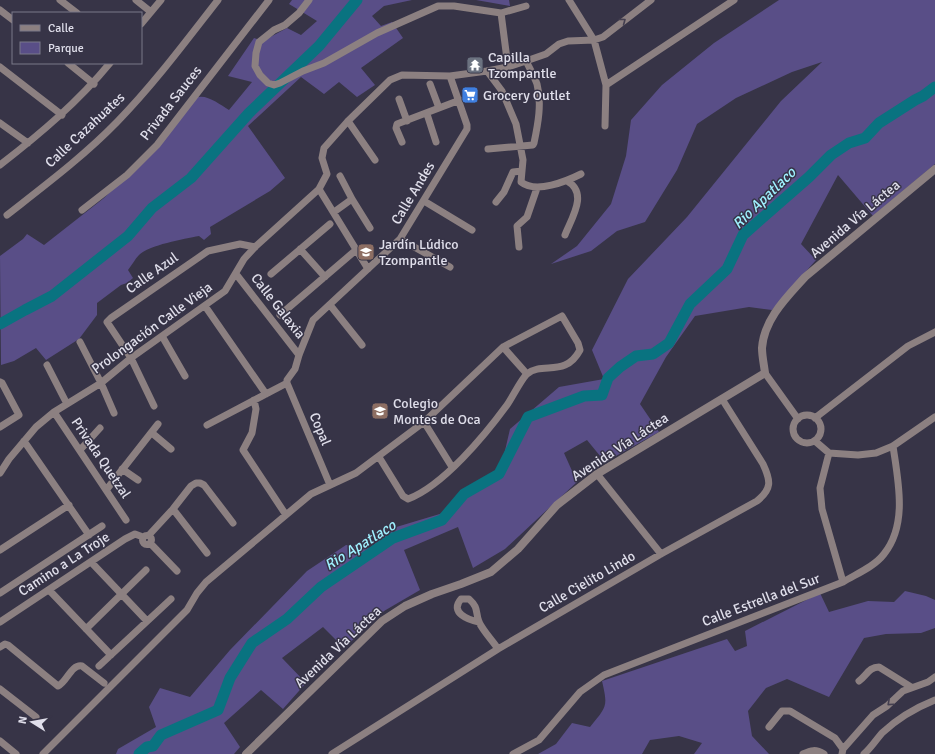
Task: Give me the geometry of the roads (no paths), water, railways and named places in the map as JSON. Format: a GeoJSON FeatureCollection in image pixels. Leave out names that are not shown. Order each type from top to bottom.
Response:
{"type":"FeatureCollection","features":[{"type":"Feature","properties":{"kind":"street"},"geometry":{"type":"LineString","coordinates":[[60,0],[76,12]]}},
{"type":"Feature","properties":{"kind":"street"},"geometry":{"type":"LineString","coordinates":[[136,0],[151,12]]}},
{"type":"Feature","properties":{"kind":"street"},"geometry":{"type":"LineString","coordinates":[[142,23],[161,0]]}},
{"type":"Feature","properties":{"kind":"street","name":"Calle Cazahuates"},"geometry":{"type":"LineString","coordinates":[[7,215],[64,171],[117,123],[170,61],[218,0]]}},
{"type":"Feature","properties":{"kind":"street","name":"Privada Sauces"},"geometry":{"type":"LineString","coordinates":[[82,210],[127,175],[157,145],[269,0]]}},
{"type":"Feature","properties":{"kind":"street"},"geometry":{"type":"LineString","coordinates":[[309,0],[299,13],[285,25],[274,30],[259,42],[256,53],[256,66],[260,75],[268,83],[277,84],[334,58],[377,33],[437,3],[501,13],[526,6]]}},
{"type":"Feature","properties":{"kind":"street"},"geometry":{"type":"LineString","coordinates":[[569,0],[594,40],[606,85],[605,126]]}},
{"type":"Feature","properties":{"kind":"street"},"geometry":{"type":"LineString","coordinates":[[594,40],[605,35],[651,0]]}},
{"type":"Feature","properties":{"kind":"street"},"geometry":{"type":"LineString","coordinates":[[606,85],[734,0]]}},
{"type":"Feature","properties":{"kind":"street"},"geometry":{"type":"LineString","coordinates":[[0,10],[12,19]]}},
{"type":"Feature","properties":{"kind":"street"},"geometry":{"type":"LineString","coordinates":[[501,13],[508,67]]}},
{"type":"Feature","properties":{"kind":"street","name":"Prolongación Calle Vieja"},"geometry":{"type":"LineString","coordinates":[[0,473],[36,427],[54,412],[101,383],[131,358],[225,291],[244,259],[255,247],[319,189],[327,177],[322,158],[323,151],[348,121],[387,83],[402,75],[450,76],[508,67],[546,54],[559,44],[568,41],[594,40]]}},
{"type":"Feature","properties":{"kind":"street"},"geometry":{"type":"LineString","coordinates":[[488,149],[534,144],[538,120],[539,94],[536,82],[526,61]]}},
{"type":"Feature","properties":{"kind":"street"},"geometry":{"type":"LineString","coordinates":[[69,64],[94,84]]}},
{"type":"Feature","properties":{"kind":"street"},"geometry":{"type":"LineString","coordinates":[[0,165],[62,115],[94,84],[109,64]]}},
{"type":"Feature","properties":{"kind":"street"},"geometry":{"type":"LineString","coordinates":[[0,67],[62,115]]}},
{"type":"Feature","properties":{"kind":"street"},"geometry":{"type":"LineString","coordinates":[[487,71],[502,91],[516,124],[523,160],[521,182],[525,185],[537,188],[567,181],[581,174]]}},
{"type":"Feature","properties":{"kind":"street","name":"Calle Andes"},"geometry":{"type":"LineString","coordinates":[[287,383],[287,380],[295,368],[311,322],[400,239],[467,128],[460,100],[450,76]]}},
{"type":"Feature","properties":{"kind":"street"},"geometry":{"type":"LineString","coordinates":[[430,84],[439,108]]}},
{"type":"Feature","properties":{"kind":"street"},"geometry":{"type":"LineString","coordinates":[[400,99],[407,120]]}},
{"type":"Feature","properties":{"kind":"street"},"geometry":{"type":"LineString","coordinates":[[402,142],[396,126],[407,120],[427,114],[460,100]]}},
{"type":"Feature","properties":{"kind":"street"},"geometry":{"type":"LineString","coordinates":[[427,114],[436,142]]}},
{"type":"Feature","properties":{"kind":"street"},"geometry":{"type":"LineString","coordinates":[[348,121],[375,160]]}},
{"type":"Feature","properties":{"kind":"street"},"geometry":{"type":"LineString","coordinates":[[0,123],[28,143]]}},
{"type":"Feature","properties":{"kind":"street","name":"Avenida Vía Láctea"},"geometry":{"type":"LineString","coordinates":[[246,754],[382,621],[405,606],[432,594],[491,572],[518,549],[557,506],[597,474],[765,373],[762,348],[765,335],[772,316],[786,298],[805,277],[935,169]]}},
{"type":"Feature","properties":{"kind":"street"},"geometry":{"type":"LineString","coordinates":[[496,202],[504,192],[513,172],[522,171]]}},
{"type":"Feature","properties":{"kind":"street"},"geometry":{"type":"LineString","coordinates":[[340,176],[370,228]]}},
{"type":"Feature","properties":{"kind":"street"},"geometry":{"type":"LineString","coordinates":[[565,235],[578,203],[577,192],[572,184],[567,181]]}},
{"type":"Feature","properties":{"kind":"street"},"geometry":{"type":"LineString","coordinates":[[519,247],[517,226],[527,218],[537,188]]}},
{"type":"Feature","properties":{"kind":"street"},"geometry":{"type":"LineString","coordinates":[[319,189],[368,269]]}},
{"type":"Feature","properties":{"kind":"street"},"geometry":{"type":"LineString","coordinates":[[334,212],[352,199]]}},
{"type":"Feature","properties":{"kind":"street"},"geometry":{"type":"LineString","coordinates":[[424,201],[472,230]]}},
{"type":"Feature","properties":{"kind":"street"},"geometry":{"type":"LineString","coordinates":[[271,274],[330,224]]}},
{"type":"Feature","properties":{"kind":"street"},"geometry":{"type":"LineString","coordinates":[[400,239],[450,267]]}},
{"type":"Feature","properties":{"kind":"street","name":"Calle Azul"},"geometry":{"type":"LineString","coordinates":[[154,406],[131,358],[107,322],[208,250],[240,244],[255,247]]}},
{"type":"Feature","properties":{"kind":"street"},"geometry":{"type":"LineString","coordinates":[[300,249],[326,277]]}},
{"type":"Feature","properties":{"kind":"street"},"geometry":{"type":"LineString","coordinates":[[280,315],[356,250]]}},
{"type":"Feature","properties":{"kind":"street","name":"Calle Galaxia"},"geometry":{"type":"LineString","coordinates":[[236,274],[299,355]]}},
{"type":"Feature","properties":{"kind":"street"},"geometry":{"type":"LineString","coordinates":[[330,305],[362,345]]}},
{"type":"Feature","properties":{"kind":"street"},"geometry":{"type":"LineString","coordinates":[[205,306],[266,394]]}},
{"type":"Feature","properties":{"kind":"street"},"geometry":{"type":"LineString","coordinates":[[43,754],[187,610],[197,593],[206,582],[311,494],[356,473],[424,422],[503,347],[562,316],[578,343],[580,350],[576,358],[563,367],[537,370],[527,374],[493,424],[474,446],[438,480],[416,496],[408,499],[404,496],[379,457]]}},
{"type":"Feature","properties":{"kind":"street"},"geometry":{"type":"LineString","coordinates":[[815,418],[908,346],[935,332]]}},
{"type":"Feature","properties":{"kind":"street"},"geometry":{"type":"LineString","coordinates":[[162,336],[185,376]]}},
{"type":"Feature","properties":{"kind":"street"},"geometry":{"type":"LineString","coordinates":[[80,342],[101,383],[114,413]]}},
{"type":"Feature","properties":{"kind":"street"},"geometry":{"type":"LineString","coordinates":[[503,347],[527,374]]}},
{"type":"Feature","properties":{"kind":"street"},"geometry":{"type":"LineString","coordinates":[[47,365],[67,404]]}},
{"type":"Feature","properties":{"kind":"street"},"geometry":{"type":"LineString","coordinates":[[765,373],[798,419]]}},
{"type":"Feature","properties":{"kind":"street"},"geometry":{"type":"LineString","coordinates":[[0,382],[2,383],[19,415],[0,427]]}},
{"type":"Feature","properties":{"kind":"street"},"geometry":{"type":"LineString","coordinates":[[207,425],[287,383]]}},
{"type":"Feature","properties":{"kind":"street","name":"Copal"},"geometry":{"type":"LineString","coordinates":[[287,383],[330,485]]}},
{"type":"Feature","properties":{"kind":"street","name":"Calle Cielito Lindo"},"geometry":{"type":"LineString","coordinates":[[332,754],[498,649],[661,554],[757,501],[766,494],[769,476],[764,464],[722,398]]}},
{"type":"Feature","properties":{"kind":"street"},"geometry":{"type":"LineString","coordinates":[[254,400],[256,408],[252,433],[243,450],[286,515]]}},
{"type":"Feature","properties":{"kind":"street","name":"Privada Quetzal"},"geometry":{"type":"LineString","coordinates":[[54,412],[107,489],[126,520]]}},
{"type":"Feature","properties":{"kind":"street"},"geometry":{"type":"LineString","coordinates":[[806,415],[815,418],[821,429],[818,438],[815,441],[806,443],[798,440],[793,432],[795,422],[806,415]]}},
{"type":"Feature","properties":{"kind":"street"},"geometry":{"type":"LineString","coordinates":[[815,441],[829,453],[858,455],[876,453],[893,446],[935,417]]}},
{"type":"Feature","properties":{"kind":"street"},"geometry":{"type":"LineString","coordinates":[[424,422],[452,467]]}},
{"type":"Feature","properties":{"kind":"street"},"geometry":{"type":"LineString","coordinates":[[107,489],[158,424]]}},
{"type":"Feature","properties":{"kind":"street"},"geometry":{"type":"LineString","coordinates":[[80,450],[100,428]]}},
{"type":"Feature","properties":{"kind":"street"},"geometry":{"type":"LineString","coordinates":[[152,433],[171,450]]}},
{"type":"Feature","properties":{"kind":"street"},"geometry":{"type":"LineString","coordinates":[[24,441],[89,535]]}},
{"type":"Feature","properties":{"kind":"street","name":"Calle Estrella del Sur"},"geometry":{"type":"LineString","coordinates":[[513,754],[539,740],[580,692],[604,675],[843,582],[868,567],[884,555],[893,538],[899,518],[898,483],[893,446]]}},
{"type":"Feature","properties":{"kind":"street"},"geometry":{"type":"LineString","coordinates":[[829,453],[820,488],[822,509],[843,582]]}},
{"type":"Feature","properties":{"kind":"street"},"geometry":{"type":"LineString","coordinates":[[122,469],[138,480]]}},
{"type":"Feature","properties":{"kind":"street"},"geometry":{"type":"LineString","coordinates":[[597,474],[661,554]]}},
{"type":"Feature","properties":{"kind":"street"},"geometry":{"type":"LineString","coordinates":[[177,571],[147,539],[191,486],[196,483],[204,485],[233,524]]}},
{"type":"Feature","properties":{"kind":"street"},"geometry":{"type":"LineString","coordinates":[[0,550],[69,504]]}},
{"type":"Feature","properties":{"kind":"street"},"geometry":{"type":"LineString","coordinates":[[173,509],[207,553]]}},
{"type":"Feature","properties":{"kind":"street"},"geometry":{"type":"LineString","coordinates":[[0,593],[102,526]]}},
{"type":"Feature","properties":{"kind":"street","name":"Camino a La Troje"},"geometry":{"type":"LineString","coordinates":[[0,622],[135,534],[147,539]]}},
{"type":"Feature","properties":{"kind":"street"},"geometry":{"type":"LineString","coordinates":[[91,562],[147,621]]}},
{"type":"Feature","properties":{"kind":"street"},"geometry":{"type":"LineString","coordinates":[[86,628],[146,570]]}},
{"type":"Feature","properties":{"kind":"street"},"geometry":{"type":"LineString","coordinates":[[48,590],[111,655]]}},
{"type":"Feature","properties":{"kind":"street"},"geometry":{"type":"LineString","coordinates":[[99,666],[171,599]]}},
{"type":"Feature","properties":{"kind":"street"},"geometry":{"type":"LineString","coordinates":[[479,622],[498,649]]}},
{"type":"Feature","properties":{"kind":"street"},"geometry":{"type":"LineString","coordinates":[[0,647],[8,644],[58,686],[75,667],[79,666],[82,666],[104,683]]}},
{"type":"Feature","properties":{"kind":"street"},"geometry":{"type":"LineString","coordinates":[[859,681],[864,678],[870,669],[879,667],[911,688]]}},
{"type":"Feature","properties":{"kind":"street"},"geometry":{"type":"LineString","coordinates":[[769,726],[782,711],[790,711],[835,738],[842,752],[873,715],[887,706],[903,691],[928,682],[935,677]]}},
{"type":"Feature","properties":{"kind":"street"},"geometry":{"type":"LineString","coordinates":[[0,689],[36,717]]}},
{"type":"Feature","properties":{"kind":"street"},"geometry":{"type":"LineString","coordinates":[[864,754],[882,733],[898,719],[918,707],[935,700]]}},
{"type":"Feature","properties":{"kind":"street"},"geometry":{"type":"LineString","coordinates":[[1,744],[16,754]]}},
{"type":"Feature","properties":{"kind":"street"},"geometry":{"type":"LineString","coordinates":[[802,754],[811,750],[819,751],[824,754]]}},
{"type":"Feature","properties":{"kind":"waterway"},"geometry":{"type":"LineString","coordinates":[[0,324],[52,296],[128,236],[152,208],[191,178],[249,113],[319,46],[357,0]]}},
{"type":"Feature","properties":{"kind":"waterway","name":"Rio Apatlaco"},"geometry":{"type":"LineString","coordinates":[[139,754],[147,747],[153,746],[161,735],[218,710],[230,678],[252,643],[287,619],[321,587],[393,538],[442,520],[464,494],[499,474],[528,417],[584,396],[602,395],[608,378],[620,367],[636,356],[653,354],[669,343],[690,304],[727,269],[743,235],[809,177],[831,155],[849,143],[865,138],[879,123],[935,87]]}},
{"type":"Feature","properties":{"kind":"place","name":"Capilla Tzompantle"},"geometry":{"type":"Point","coordinates":[475,65]}},
{"type":"Feature","properties":{"kind":"place","name":"Grocery Outlet"},"geometry":{"type":"Point","coordinates":[470,95]}},
{"type":"Feature","properties":{"kind":"place","name":"Jardín Lúdico Tzompantle"},"geometry":{"type":"Point","coordinates":[366,252]}},
{"type":"Feature","properties":{"kind":"place","name":"Colegio Montes de Oca"},"geometry":{"type":"Point","coordinates":[380,411]}}]}
